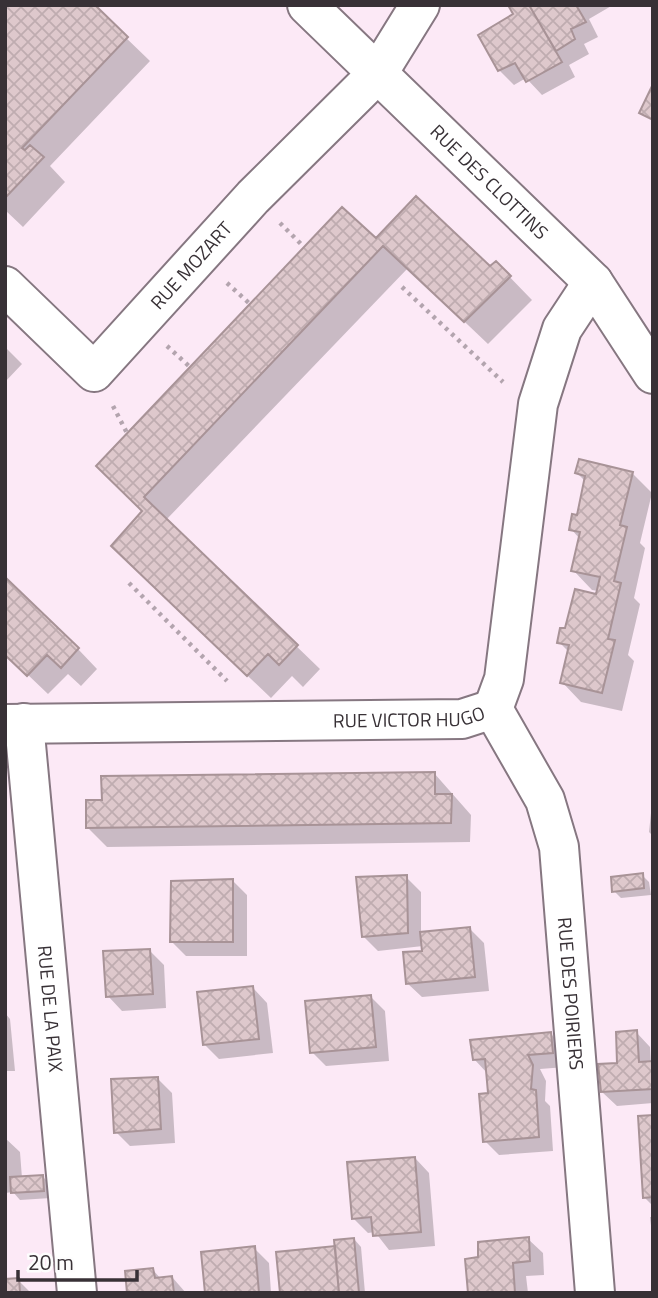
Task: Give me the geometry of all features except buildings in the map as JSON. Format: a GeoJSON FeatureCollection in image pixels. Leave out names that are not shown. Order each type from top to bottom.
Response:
{"type":"FeatureCollection","features":[{"type":"Feature","properties":{"kind":"street","name":"RUE DES CLOTTINS"},"geometry":{"type":"LineString","coordinates":[[307,5],[593,282],[653,374]]}},
{"type":"Feature","properties":{"kind":"street"},"geometry":{"type":"LineString","coordinates":[[377,73],[420,5]]}},
{"type":"Feature","properties":{"kind":"street","name":"RUE MOZART"},"geometry":{"type":"LineString","coordinates":[[5,286],[94,372],[253,197],[377,73]]}},
{"type":"Feature","properties":{"kind":"street","name":"RUE VICTOR HUGO"},"geometry":{"type":"LineString","coordinates":[[14,723],[462,719],[493,709],[504,679],[537,414],[562,328],[593,282]]}},
{"type":"Feature","properties":{"kind":"street","name":"RUE DES POIRIERS"},"geometry":{"type":"LineString","coordinates":[[493,709],[545,800],[559,847],[595,1293]]}},
{"type":"Feature","properties":{"kind":"street","name":"RUE DE LA PAIX"},"geometry":{"type":"LineString","coordinates":[[14,723],[77,1293]]}},
{"type":"Feature","properties":{"kind":"path"},"geometry":{"type":"LineString","coordinates":[[402,286],[537,414]]}},
{"type":"Feature","properties":{"kind":"path"},"geometry":{"type":"LineString","coordinates":[[129,583],[267,721]]}}]}
